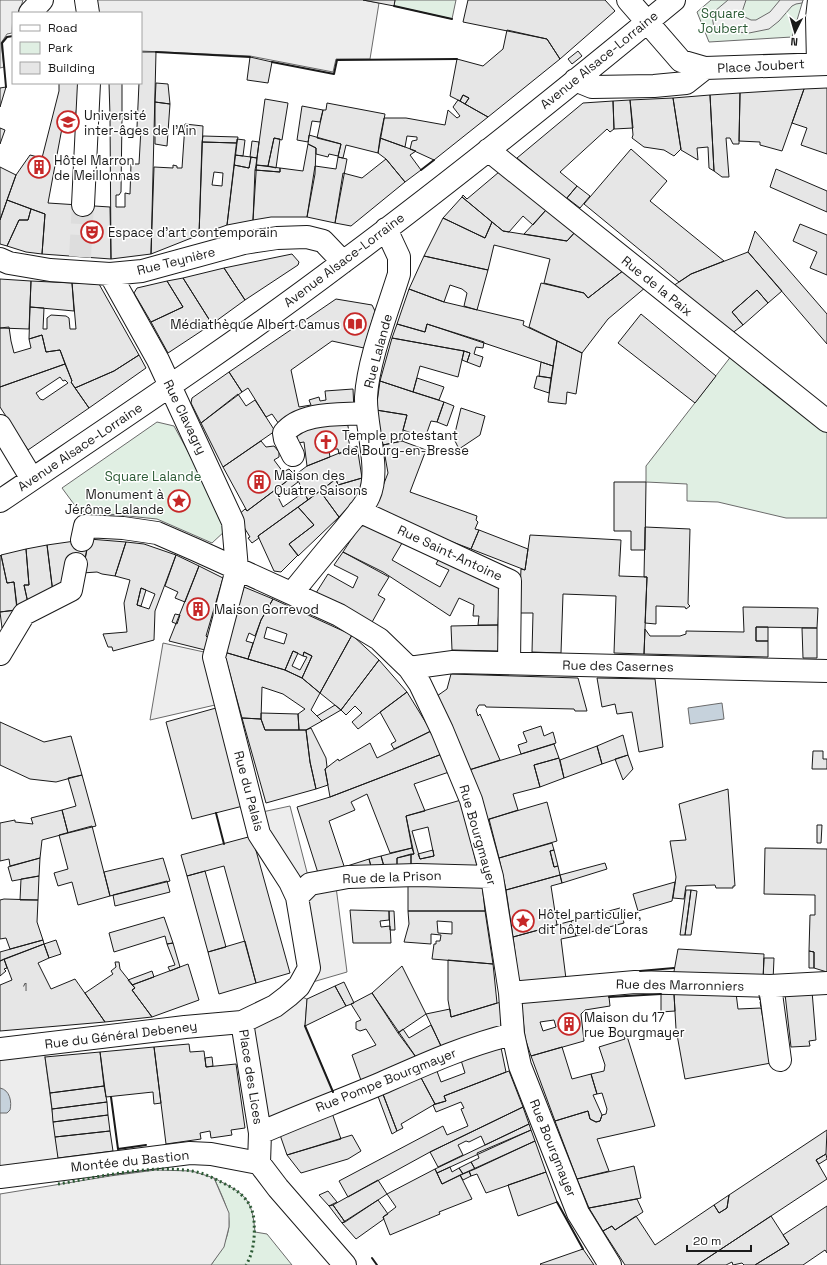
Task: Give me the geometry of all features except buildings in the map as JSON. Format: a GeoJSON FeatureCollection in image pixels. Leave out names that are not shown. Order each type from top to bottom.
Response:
{"type":"FeatureCollection","features":[{"type":"Feature","properties":{"kind":"street"},"geometry":{"type":"LineString","coordinates":[[31,12],[42,0]]}},
{"type":"Feature","properties":{"kind":"street"},"geometry":{"type":"LineString","coordinates":[[86,0],[88,12]]}},
{"type":"Feature","properties":{"kind":"street","name":"Place Joubert"},"geometry":{"type":"LineString","coordinates":[[628,0],[681,61],[705,68],[822,63]]}},
{"type":"Feature","properties":{"kind":"street","name":"Avenue Alsace-Lorraine"},"geometry":{"type":"LineString","coordinates":[[0,501],[170,386],[343,262],[488,150],[674,0]]}},
{"type":"Feature","properties":{"kind":"street"},"geometry":{"type":"LineString","coordinates":[[820,0],[817,18],[822,63]]}},
{"type":"Feature","properties":{"kind":"street","name":"Place Joubert"},"geometry":{"type":"LineString","coordinates":[[575,80],[592,87],[654,86],[686,83],[705,68]]}},
{"type":"Feature","properties":{"kind":"street"},"geometry":{"type":"LineString","coordinates":[[83,205],[89,84]]}},
{"type":"Feature","properties":{"kind":"street","name":"Rue de la Paix"},"geometry":{"type":"LineString","coordinates":[[488,150],[827,421]]}},
{"type":"Feature","properties":{"kind":"street","name":"Rue Lalande"},"geometry":{"type":"LineString","coordinates":[[292,593],[359,511],[369,496],[373,481],[371,447],[366,413],[370,371],[399,274],[399,257],[386,229]]}},
{"type":"Feature","properties":{"kind":"street","name":"Rue Teynière"},"geometry":{"type":"LineString","coordinates":[[0,259],[9,263],[50,270],[80,264],[110,274],[142,271],[244,243],[277,238],[308,237],[323,241],[343,262]]}},
{"type":"Feature","properties":{"kind":"street","name":"Rue Clavagry"},"geometry":{"type":"LineString","coordinates":[[110,274],[158,360],[233,522],[237,568]]}},
{"type":"Feature","properties":{"kind":"street"},"geometry":{"type":"LineString","coordinates":[[293,455],[285,439],[284,433],[289,427],[311,418],[366,413]]}},
{"type":"Feature","properties":{"kind":"street"},"geometry":{"type":"LineString","coordinates":[[0,426],[32,479]]}},
{"type":"Feature","properties":{"kind":"street","name":"Rue Saint-Antoine"},"geometry":{"type":"LineString","coordinates":[[359,511],[510,581],[509,663]]}},
{"type":"Feature","properties":{"kind":"street","name":"Rue Bourgmayer"},"geometry":{"type":"LineString","coordinates":[[83,533],[123,528],[157,533],[339,615],[379,639],[409,668],[420,684],[442,730],[468,793],[492,877],[510,993],[513,1034],[520,1066],[578,1213],[610,1265]]}},
{"type":"Feature","properties":{"kind":"street"},"geometry":{"type":"LineString","coordinates":[[0,654],[24,614],[71,590],[76,564]]}},
{"type":"Feature","properties":{"kind":"street","name":"Rue du Palais"},"geometry":{"type":"LineString","coordinates":[[237,568],[214,657],[259,834],[290,882],[297,898],[309,968],[299,986],[288,996],[275,1006],[242,1022]]}},
{"type":"Feature","properties":{"kind":"street","name":"Rue des Casernes"},"geometry":{"type":"LineString","coordinates":[[409,668],[453,662],[827,671]]}},
{"type":"Feature","properties":{"kind":"street","name":"Rue de la Prison"},"geometry":{"type":"LineString","coordinates":[[297,898],[310,884],[348,877],[416,874],[492,877]]}},
{"type":"Feature","properties":{"kind":"street","name":"Rue des Marronniers"},"geometry":{"type":"LineString","coordinates":[[510,993],[634,982],[770,986],[827,982]]}},
{"type":"Feature","properties":{"kind":"street"},"geometry":{"type":"LineString","coordinates":[[770,986],[780,1060]]}},
{"type":"Feature","properties":{"kind":"street","name":"Rue du Général Debeney"},"geometry":{"type":"LineString","coordinates":[[0,1049],[185,1027],[242,1022]]}},
{"type":"Feature","properties":{"kind":"street","name":"Place des Lices"},"geometry":{"type":"LineString","coordinates":[[242,1022],[260,1133],[259,1164]]}},
{"type":"Feature","properties":{"kind":"street","name":"Rue Pompe Bourgmayer"},"geometry":{"type":"LineString","coordinates":[[260,1133],[381,1084],[444,1055],[488,1040],[513,1034]]}},
{"type":"Feature","properties":{"kind":"street","name":"Montée du Bastion"},"geometry":{"type":"LineString","coordinates":[[0,1177],[190,1153],[211,1154],[259,1164]]}},
{"type":"Feature","properties":{"kind":"street"},"geometry":{"type":"LineString","coordinates":[[259,1164],[345,1265]]}},
{"type":"Feature","properties":{"kind":"green space"},"geometry":{"type":"Polygon","coordinates":[[[395,0],[456,0],[452,19],[394,6],[395,0]]]}},
{"type":"Feature","properties":{"kind":"green space","name":"Square Joubert"},"geometry":{"type":"Polygon","coordinates":[[[711,0],[803,0],[792,37],[709,42],[697,12],[711,0]]]}},
{"type":"Feature","properties":{"kind":"green space"},"geometry":{"type":"Polygon","coordinates":[[[732,355],[827,431],[827,518],[786,518],[718,502],[687,501],[687,484],[646,482],[646,466],[732,355]]]}},
{"type":"Feature","properties":{"kind":"green space","name":"Square Lalande"},"geometry":{"type":"Polygon","coordinates":[[[157,422],[174,426],[203,479],[226,530],[212,543],[157,519],[79,511],[62,488],[157,422]]]}},
{"type":"Feature","properties":{"kind":"green space"},"geometry":{"type":"Polygon","coordinates":[[[214,1178],[233,1188],[245,1198],[252,1211],[255,1232],[267,1234],[292,1265],[211,1265],[225,1241],[229,1222],[225,1203],[214,1178]]]}},
{"type":"Feature","properties":{"kind":"shaded area"},"geometry":{"type":"Polygon","coordinates":[[[0,0],[23,0],[19,12],[12,12],[12,33],[7,34],[1,43],[4,67],[0,68],[0,0]]]}},
{"type":"Feature","properties":{"kind":"shaded area"},"geometry":{"type":"Polygon","coordinates":[[[83,0],[363,0],[379,3],[370,59],[336,59],[333,72],[250,56],[142,51],[142,12],[82,12],[83,0]]]}},
{"type":"Feature","properties":{"kind":"shaded area"},"geometry":{"type":"Polygon","coordinates":[[[728,0],[746,0],[742,12],[743,16],[751,20],[756,20],[770,12],[780,0],[803,0],[802,3],[792,6],[779,21],[769,29],[749,33],[723,31],[714,28],[712,16],[715,11],[728,0]]]}},
{"type":"Feature","properties":{"kind":"shaded area"},"geometry":{"type":"Polygon","coordinates":[[[163,643],[204,652],[215,705],[150,720],[163,643]]]}},
{"type":"Feature","properties":{"kind":"shaded area"},"geometry":{"type":"Polygon","coordinates":[[[722,703],[724,719],[690,724],[688,708],[722,703]]]}},
{"type":"Feature","properties":{"kind":"shaded area"},"geometry":{"type":"Polygon","coordinates":[[[290,806],[310,884],[335,879],[347,972],[299,986],[297,897],[253,814],[290,806]]]}},
{"type":"Feature","properties":{"kind":"shaded area"},"geometry":{"type":"Polygon","coordinates":[[[297,995],[307,999],[305,1026],[335,1096],[266,1121],[250,1027],[297,995]]]}},
{"type":"Feature","properties":{"kind":"shaded area"},"geometry":{"type":"Polygon","coordinates":[[[44,1050],[59,1162],[0,1169],[0,1055],[44,1050]]]}},
{"type":"Feature","properties":{"kind":"shaded area"},"geometry":{"type":"Polygon","coordinates":[[[0,1088],[6,1091],[10,1097],[11,1107],[7,1113],[0,1113],[0,1088]]]}},
{"type":"Feature","properties":{"kind":"shaded area"},"geometry":{"type":"Polygon","coordinates":[[[156,1170],[192,1171],[214,1178],[229,1213],[229,1227],[224,1247],[211,1265],[0,1265],[0,1194],[156,1170]]]}},
{"type":"Feature","properties":{"kind":"tunnel"},"geometry":{"type":"LineString","coordinates":[[80,257],[83,205]]}},
{"type":"Feature","properties":{"kind":"hedge"},"geometry":{"type":"LineString","coordinates":[[58,1184],[142,1170],[176,1169],[202,1173],[239,1192],[252,1209],[254,1238],[251,1255],[246,1265]]}},
{"type":"Feature","properties":{"kind":"fence"},"geometry":{"type":"LineString","coordinates":[[759,995],[761,1008]]}},
{"type":"Feature","properties":{"kind":"wall"},"geometry":{"type":"LineString","coordinates":[[394,6],[452,19]]}},
{"type":"Feature","properties":{"kind":"wall"},"geometry":{"type":"LineString","coordinates":[[6,87],[2,43],[7,37],[12,36]]}},
{"type":"Feature","properties":{"kind":"wall"},"geometry":{"type":"LineString","coordinates":[[156,52],[250,57]]}},
{"type":"Feature","properties":{"kind":"wall"},"geometry":{"type":"LineString","coordinates":[[272,62],[334,74],[337,60],[457,59]]}},
{"type":"Feature","properties":{"kind":"wall"},"geometry":{"type":"LineString","coordinates":[[421,170],[434,160]]}},
{"type":"Feature","properties":{"kind":"wall"},"geometry":{"type":"LineString","coordinates":[[216,813],[224,844]]}},
{"type":"Feature","properties":{"kind":"wall"},"geometry":{"type":"LineString","coordinates":[[640,971],[674,968]]}},
{"type":"Feature","properties":{"kind":"wall"},"geometry":{"type":"LineString","coordinates":[[609,997],[661,994]]}},
{"type":"Feature","properties":{"kind":"wall"},"geometry":{"type":"LineString","coordinates":[[305,1026],[333,1092]]}},
{"type":"Feature","properties":{"kind":"wall"},"geometry":{"type":"LineString","coordinates":[[111,1097],[118,1149],[146,1145]]}},
{"type":"Feature","properties":{"kind":"wall"},"geometry":{"type":"LineString","coordinates":[[557,1202],[583,1249]]}},
{"type":"Feature","properties":{"kind":"wall"},"geometry":{"type":"LineString","coordinates":[[372,1258],[377,1265]]}},
{"type":"Feature","properties":{"kind":"place","name":"Université inter-âges de l'Ain"},"geometry":{"type":"Point","coordinates":[68,122]}},
{"type":"Feature","properties":{"kind":"place","name":"Hôtel Marron de Meillonnas"},"geometry":{"type":"Point","coordinates":[39,167]}},
{"type":"Feature","properties":{"kind":"place","name":"Espace d'art contemporain"},"geometry":{"type":"Point","coordinates":[92,232]}},
{"type":"Feature","properties":{"kind":"place","name":"Médiathèque Albert Camus"},"geometry":{"type":"Point","coordinates":[355,324]}},
{"type":"Feature","properties":{"kind":"place","name":"Temple protestant de Bourg-en-Bresse"},"geometry":{"type":"Point","coordinates":[326,442]}},
{"type":"Feature","properties":{"kind":"place","name":"Maison des Quatre Saisons"},"geometry":{"type":"Point","coordinates":[259,482]}},
{"type":"Feature","properties":{"kind":"place","name":"Monument à Jérôme Lalande"},"geometry":{"type":"Point","coordinates":[179,501]}},
{"type":"Feature","properties":{"kind":"place","name":"Maison Gorrevod"},"geometry":{"type":"Point","coordinates":[198,609]}},
{"type":"Feature","properties":{"kind":"place","name":"Hôtel particulier, dit hôtel de Loras"},"geometry":{"type":"Point","coordinates":[523,921]}},
{"type":"Feature","properties":{"kind":"place","name":"Maison du 17 rue Bourgmayer"},"geometry":{"type":"Point","coordinates":[569,1024]}}]}
